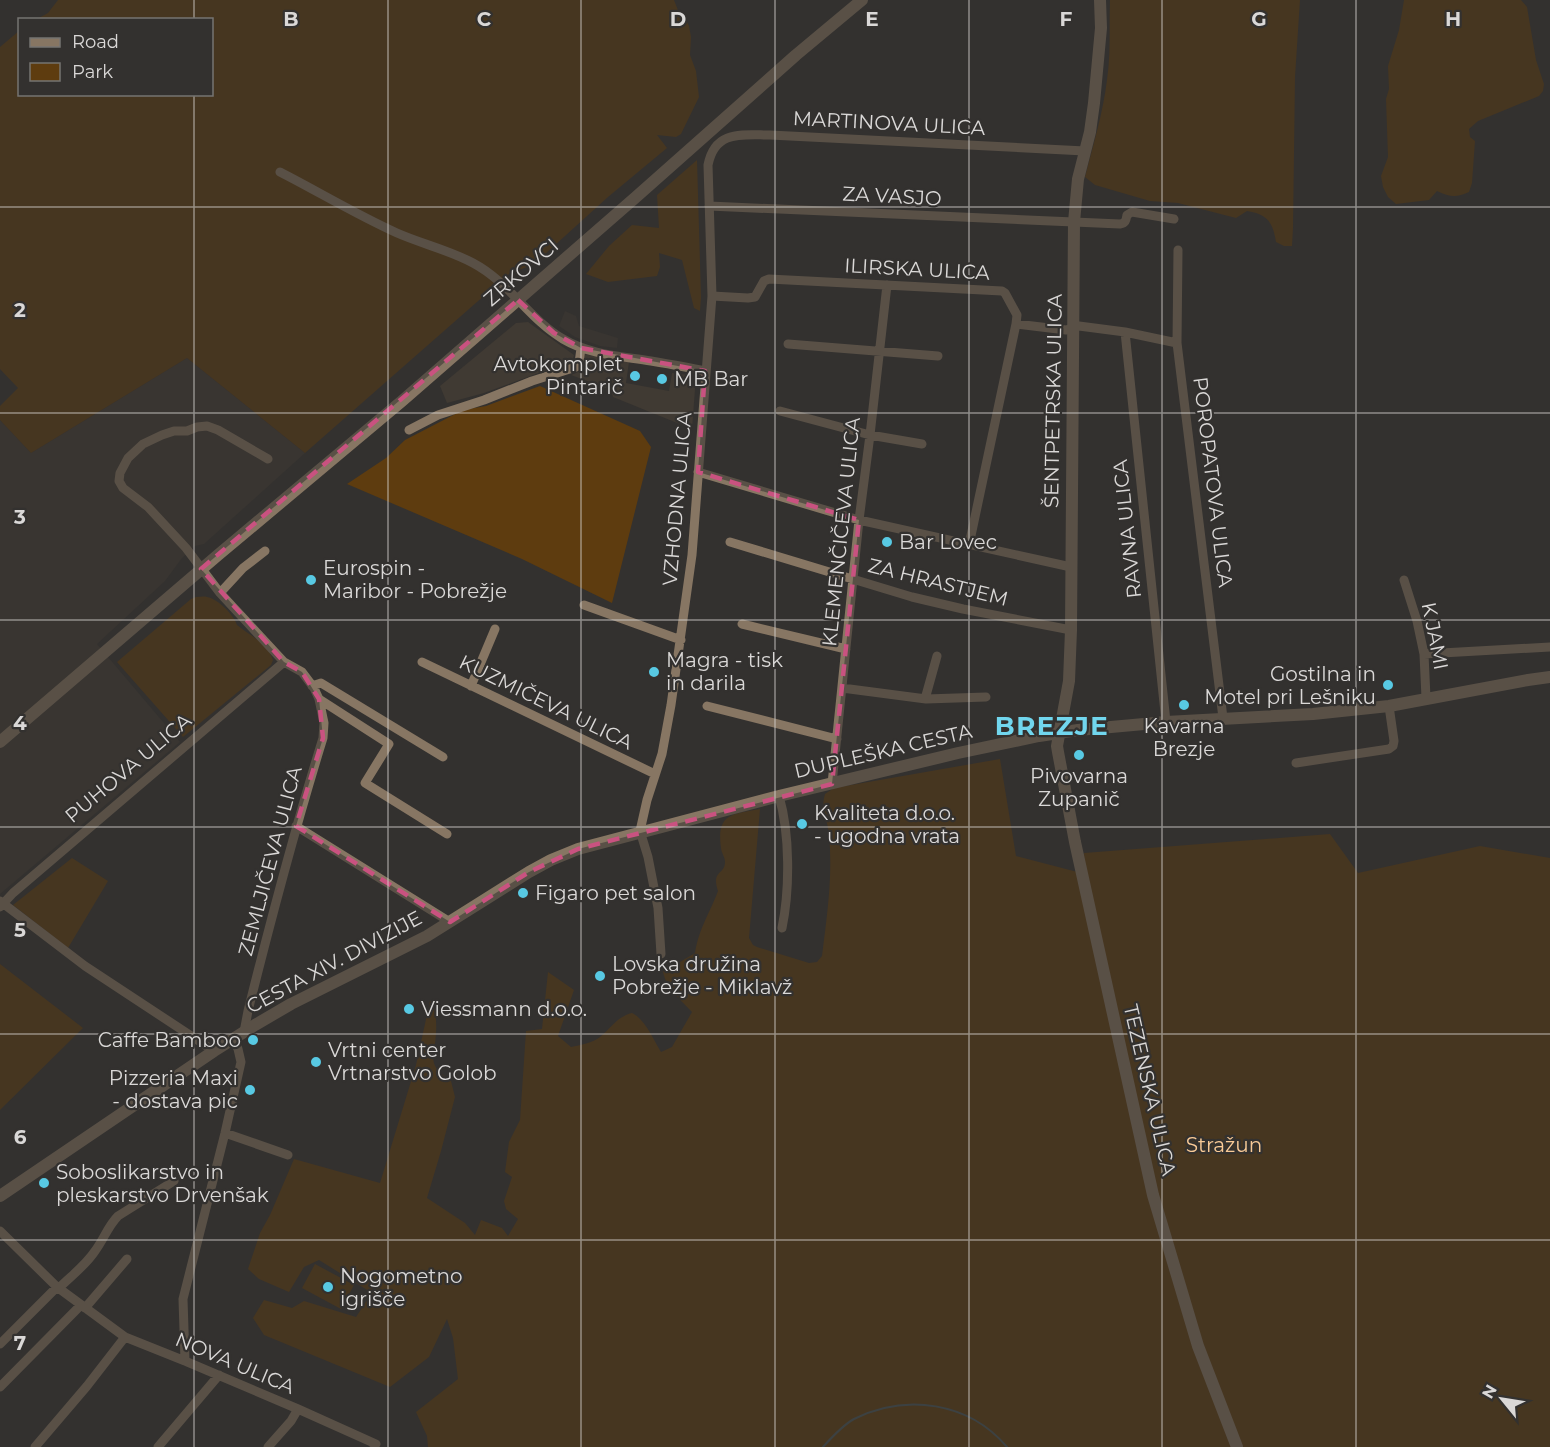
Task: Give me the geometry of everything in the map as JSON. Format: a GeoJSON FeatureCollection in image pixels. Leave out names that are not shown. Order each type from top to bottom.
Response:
{"type":"FeatureCollection","features":[{"type":"Feature","properties":{"kind":"street","name":"ZRKOVCI"},"geometry":{"type":"LineString","coordinates":[[201,569],[402,401],[790,60],[862,0]]}},
{"type":"Feature","properties":{"kind":"street","name":"ŠENTPETRSKA ULICA"},"geometry":{"type":"LineString","coordinates":[[1059,734],[1069,681],[1071,630],[1074,222],[1078,179],[1090,132],[1098,71],[1100,0]]}},
{"type":"Feature","properties":{"kind":"street","name":"MARTINOVA ULICA"},"geometry":{"type":"LineString","coordinates":[[708,165],[710,153],[718,143],[730,136],[742,135],[1085,151]]}},
{"type":"Feature","properties":{"kind":"street","name":"VZHODNA ULICA"},"geometry":{"type":"LineString","coordinates":[[640,831],[666,734],[692,555],[712,296],[708,165]]}},
{"type":"Feature","properties":{"kind":"street"},"geometry":{"type":"LineString","coordinates":[[280,172],[363,218],[416,242],[471,262],[493,276],[528,312],[554,333],[581,348],[705,371]]}},
{"type":"Feature","properties":{"kind":"street","name":"ZA VASJO"},"geometry":{"type":"LineString","coordinates":[[709,206],[1120,224],[1126,221],[1127,215],[1132,212],[1174,219]]}},
{"type":"Feature","properties":{"kind":"street","name":"POROPATOVA ULICA"},"geometry":{"type":"LineString","coordinates":[[1178,250],[1177,343],[1223,718]]}},
{"type":"Feature","properties":{"kind":"street","name":"ILIRSKA ULICA"},"geometry":{"type":"LineString","coordinates":[[712,296],[754,297],[764,281],[769,279],[1002,291],[1017,315],[1016,324]]}},
{"type":"Feature","properties":{"kind":"street","name":"KLEMENČIČEVA ULICA"},"geometry":{"type":"LineString","coordinates":[[832,784],[886,285]]}},
{"type":"Feature","properties":{"kind":"street"},"geometry":{"type":"LineString","coordinates":[[969,545],[1016,324],[1066,330],[1079,326],[1125,332],[1177,343]]}},
{"type":"Feature","properties":{"kind":"street","name":"RAVNA ULICA"},"geometry":{"type":"LineString","coordinates":[[1125,332],[1166,722]]}},
{"type":"Feature","properties":{"kind":"street"},"geometry":{"type":"LineString","coordinates":[[788,344],[938,356]]}},
{"type":"Feature","properties":{"kind":"street"},"geometry":{"type":"LineString","coordinates":[[409,430],[438,415],[576,367],[579,363],[581,348]]}},
{"type":"Feature","properties":{"kind":"street"},"geometry":{"type":"LineString","coordinates":[[780,411],[870,435],[922,444]]}},
{"type":"Feature","properties":{"kind":"street","name":"ZEMLJIČEVA ULICA"},"geometry":{"type":"LineString","coordinates":[[244,1032],[296,826],[323,738],[322,709],[312,686],[302,672],[284,662],[220,593],[194,557],[148,507],[123,488],[119,481],[124,464],[133,452],[152,438],[174,431],[207,426],[236,439],[268,459]]}},
{"type":"Feature","properties":{"kind":"street"},"geometry":{"type":"LineString","coordinates":[[698,472],[859,520],[1071,567]]}},
{"type":"Feature","properties":{"kind":"street","name":"ZA HRASTJEM"},"geometry":{"type":"LineString","coordinates":[[730,542],[853,580],[963,609],[1071,630]]}},
{"type":"Feature","properties":{"kind":"street"},"geometry":{"type":"LineString","coordinates":[[220,593],[243,568],[265,551]]}},
{"type":"Feature","properties":{"kind":"street"},"geometry":{"type":"LineString","coordinates":[[0,742],[201,569]]}},
{"type":"Feature","properties":{"kind":"street","name":"K JAMI"},"geometry":{"type":"LineString","coordinates":[[1404,580],[1417,621],[1424,654],[1426,698]]}},
{"type":"Feature","properties":{"kind":"street"},"geometry":{"type":"LineString","coordinates":[[584,605],[681,640]]}},
{"type":"Feature","properties":{"kind":"street"},"geometry":{"type":"LineString","coordinates":[[742,624],[846,648]]}},
{"type":"Feature","properties":{"kind":"street"},"geometry":{"type":"LineString","coordinates":[[471,686],[495,629]]}},
{"type":"Feature","properties":{"kind":"street"},"geometry":{"type":"LineString","coordinates":[[1424,654],[1550,647]]}},
{"type":"Feature","properties":{"kind":"street"},"geometry":{"type":"LineString","coordinates":[[925,699],[937,656]]}},
{"type":"Feature","properties":{"kind":"street","name":"PUHOVA ULICA"},"geometry":{"type":"LineString","coordinates":[[1,903],[284,662]]}},
{"type":"Feature","properties":{"kind":"street","name":"KUZMIČEVA ULICA"},"geometry":{"type":"LineString","coordinates":[[422,662],[655,774]]}},
{"type":"Feature","properties":{"kind":"street","name":"DUPLEŠKA CESTA"},"geometry":{"type":"LineString","coordinates":[[640,831],[958,753],[1039,736],[1166,722],[1313,714],[1389,706],[1550,677]]}},
{"type":"Feature","properties":{"kind":"street"},"geometry":{"type":"LineString","coordinates":[[312,686],[321,684],[443,757]]}},
{"type":"Feature","properties":{"kind":"street"},"geometry":{"type":"LineString","coordinates":[[842,688],[925,699],[986,697]]}},
{"type":"Feature","properties":{"kind":"street","name":"ZEMLJIČEVA ULICA"},"geometry":{"type":"LineString","coordinates":[[319,699],[389,744],[365,783],[447,834]]}},
{"type":"Feature","properties":{"kind":"street"},"geometry":{"type":"LineString","coordinates":[[707,706],[837,739]]}},
{"type":"Feature","properties":{"kind":"street"},"geometry":{"type":"LineString","coordinates":[[1296,763],[1389,749],[1393,746],[1394,741],[1389,706]]}},
{"type":"Feature","properties":{"kind":"street","name":"TEZENSKA ULICA"},"geometry":{"type":"LineString","coordinates":[[1059,734],[1058,752],[1075,842],[1153,1195],[1198,1346],[1237,1447]]}},
{"type":"Feature","properties":{"kind":"street"},"geometry":{"type":"LineString","coordinates":[[779,796],[786,831],[787,855],[785,911],[782,928]]}},
{"type":"Feature","properties":{"kind":"street"},"geometry":{"type":"LineString","coordinates":[[296,826],[450,922]]}},
{"type":"Feature","properties":{"kind":"street"},"geometry":{"type":"LineString","coordinates":[[640,831],[648,857],[658,908],[661,954]]}},
{"type":"Feature","properties":{"kind":"street","name":"CESTA XIV. DIVIZIJE"},"geometry":{"type":"LineString","coordinates":[[0,1196],[214,1051],[291,1004],[394,954],[551,860],[578,849],[640,831]]}},
{"type":"Feature","properties":{"kind":"street"},"geometry":{"type":"LineString","coordinates":[[1,903],[85,966],[214,1051]]}},
{"type":"Feature","properties":{"kind":"street"},"geometry":{"type":"LineString","coordinates":[[185,1361],[183,1299],[241,1062],[233,1039]]}},
{"type":"Feature","properties":{"kind":"street"},"geometry":{"type":"LineString","coordinates":[[225,1133],[288,1155]]}},
{"type":"Feature","properties":{"kind":"street"},"geometry":{"type":"LineString","coordinates":[[0,1344],[89,1259],[96,1251],[112,1221],[174,1181]]}},
{"type":"Feature","properties":{"kind":"street","name":"NOVA ULICA"},"geometry":{"type":"LineString","coordinates":[[0,1231],[58,1287],[125,1337],[298,1409],[375,1446]]}},
{"type":"Feature","properties":{"kind":"street"},"geometry":{"type":"LineString","coordinates":[[0,1387],[83,1306],[127,1258]]}},
{"type":"Feature","properties":{"kind":"street"},"geometry":{"type":"LineString","coordinates":[[35,1447],[125,1337]]}},
{"type":"Feature","properties":{"kind":"street"},"geometry":{"type":"LineString","coordinates":[[158,1447],[219,1375]]}},
{"type":"Feature","properties":{"kind":"street"},"geometry":{"type":"LineString","coordinates":[[268,1447],[291,1421],[298,1409]]}},
{"type":"Feature","properties":{"kind":"highlighted area"},"geometry":{"type":"Polygon","coordinates":[[[518,300],[554,333],[581,348],[705,371],[698,472],[859,520],[832,784],[578,849],[529,872],[450,922],[296,826],[323,738],[319,699],[302,672],[284,662],[201,569],[518,300]]]}},
{"type":"Feature","properties":{"kind":"shaded area"},"geometry":{"type":"Polygon","coordinates":[[[565,311],[576,316],[579,326],[618,338],[617,348],[600,346],[575,337],[559,326],[565,311]]]}},
{"type":"Feature","properties":{"kind":"shaded area"},"geometry":{"type":"Polygon","coordinates":[[[528,322],[574,355],[573,359],[484,393],[447,403],[440,386],[516,323],[528,322]]]}},
{"type":"Feature","properties":{"kind":"shaded area"},"geometry":{"type":"Polygon","coordinates":[[[583,354],[629,362],[626,383],[669,391],[672,373],[696,376],[692,429],[613,397],[611,390],[571,375],[581,371],[584,367],[583,354]]]}},
{"type":"Feature","properties":{"kind":"shaded area"},"geometry":{"type":"Polygon","coordinates":[[[187,358],[305,453],[204,544],[195,546],[182,558],[165,581],[97,644],[180,742],[0,894],[0,420],[31,453],[187,358]]]}},
{"type":"Feature","properties":{"kind":"green space"},"geometry":{"type":"Polygon","coordinates":[[[58,0],[674,0],[679,13],[689,26],[690,55],[696,71],[699,97],[681,134],[676,137],[657,135],[667,148],[608,197],[533,265],[510,273],[305,453],[187,358],[31,453],[0,420],[0,406],[18,388],[0,369],[0,47],[18,32],[18,96],[213,96],[213,18],[39,18],[48,13],[58,0]]]}},
{"type":"Feature","properties":{"kind":"green space"},"geometry":{"type":"Polygon","coordinates":[[[1110,0],[1300,0],[1295,77],[1292,246],[1284,246],[1276,242],[1271,224],[1260,214],[1254,212],[1247,211],[1236,218],[1178,203],[1150,201],[1095,185],[1085,177],[1107,80],[1110,0]]]}},
{"type":"Feature","properties":{"kind":"green space"},"geometry":{"type":"Polygon","coordinates":[[[1404,0],[1521,0],[1527,7],[1536,60],[1544,84],[1539,96],[1478,121],[1469,129],[1470,137],[1475,141],[1472,183],[1469,192],[1453,196],[1437,191],[1429,200],[1396,204],[1388,197],[1381,176],[1388,157],[1386,99],[1389,89],[1388,66],[1399,30],[1404,0]]]}},
{"type":"Feature","properties":{"kind":"green space"},"geometry":{"type":"Polygon","coordinates":[[[697,160],[700,311],[694,308],[682,260],[659,253],[660,267],[657,276],[608,282],[586,274],[609,246],[632,225],[659,228],[657,195],[697,160]]]}},
{"type":"Feature","properties":{"kind":"green space"},"geometry":{"type":"Polygon","coordinates":[[[540,386],[640,431],[651,447],[612,603],[522,559],[347,484],[386,458],[405,440],[463,410],[486,406],[540,386]]]}},
{"type":"Feature","properties":{"kind":"green space"},"geometry":{"type":"Polygon","coordinates":[[[196,597],[211,598],[221,604],[237,625],[267,648],[273,660],[271,665],[183,737],[117,662],[196,597]]]}},
{"type":"Feature","properties":{"kind":"green space","name":"Stražun"},"geometry":{"type":"Polygon","coordinates":[[[1000,759],[1016,856],[1085,874],[1084,853],[1330,834],[1358,873],[1480,846],[1550,858],[1550,1447],[428,1447],[427,1436],[416,1412],[458,1379],[453,1338],[447,1319],[429,1357],[390,1387],[264,1335],[253,1318],[264,1300],[292,1308],[304,1301],[356,1317],[372,1293],[319,1260],[304,1267],[289,1292],[259,1279],[248,1269],[260,1233],[294,1159],[380,1183],[416,1065],[430,1001],[434,1004],[436,1022],[433,1060],[438,1070],[451,1081],[455,1097],[427,1198],[465,1223],[475,1235],[481,1220],[502,1228],[508,1236],[518,1219],[506,1209],[504,1201],[512,1177],[505,1172],[509,1142],[520,1120],[526,1031],[542,1029],[548,972],[574,990],[558,1036],[571,1047],[597,1039],[619,1020],[632,1013],[645,1025],[661,1052],[672,1047],[692,1012],[670,988],[663,971],[673,974],[680,962],[695,953],[718,891],[716,879],[723,869],[725,860],[721,850],[721,828],[728,817],[760,809],[749,938],[753,945],[809,963],[817,962],[822,956],[830,880],[829,835],[823,805],[825,794],[834,788],[1000,759]]]}},
{"type":"Feature","properties":{"kind":"green space"},"geometry":{"type":"Polygon","coordinates":[[[72,858],[108,881],[68,948],[13,905],[72,858]]]}},
{"type":"Feature","properties":{"kind":"green space"},"geometry":{"type":"Polygon","coordinates":[[[0,964],[83,1028],[0,1110],[0,964]]]}},
{"type":"Feature","properties":{"kind":"green space","name":"Nogometno igrišče"},"geometry":{"type":"Polygon","coordinates":[[[315,1264],[354,1285],[341,1309],[302,1288],[315,1264]]]}},
{"type":"Feature","properties":{"kind":"waterway"},"geometry":{"type":"LineString","coordinates":[[823,1447],[854,1419],[894,1406],[915,1405],[936,1406],[974,1420],[992,1432],[1007,1447]]}},
{"type":"Feature","properties":{"kind":"place","name":"Avtokomplet Pintarič"},"geometry":{"type":"Point","coordinates":[635,376]}},
{"type":"Feature","properties":{"kind":"place","name":"MB Bar"},"geometry":{"type":"Point","coordinates":[662,379]}},
{"type":"Feature","properties":{"kind":"place","name":"Bar Lovec"},"geometry":{"type":"Point","coordinates":[887,542]}},
{"type":"Feature","properties":{"kind":"place","name":"Eurospin - Maribor - Pobrežje"},"geometry":{"type":"Point","coordinates":[311,580]}},
{"type":"Feature","properties":{"kind":"place","name":"Magra - tisk in darila"},"geometry":{"type":"Point","coordinates":[654,672]}},
{"type":"Feature","properties":{"kind":"place","name":"Gostilna in Motel pri Lešniku"},"geometry":{"type":"Point","coordinates":[1388,685]}},
{"type":"Feature","properties":{"kind":"place","name":"Kavarna Brezje"},"geometry":{"type":"Point","coordinates":[1184,705]}},
{"type":"Feature","properties":{"kind":"place","name":"Pivovarna Zupanič"},"geometry":{"type":"Point","coordinates":[1079,755]}},
{"type":"Feature","properties":{"kind":"place","name":"Kvaliteta d.o.o. - ugodna vrata"},"geometry":{"type":"Point","coordinates":[802,824]}},
{"type":"Feature","properties":{"kind":"place","name":"Figaro pet salon"},"geometry":{"type":"Point","coordinates":[523,893]}},
{"type":"Feature","properties":{"kind":"place","name":"Lovska družina Pobrežje - Miklavž"},"geometry":{"type":"Point","coordinates":[600,976]}},
{"type":"Feature","properties":{"kind":"place","name":"Viessmann d.o.o."},"geometry":{"type":"Point","coordinates":[409,1009]}},
{"type":"Feature","properties":{"kind":"place","name":"Caffe Bamboo"},"geometry":{"type":"Point","coordinates":[253,1040]}},
{"type":"Feature","properties":{"kind":"place","name":"Vrtni center Vrtnarstvo Golob"},"geometry":{"type":"Point","coordinates":[316,1062]}},
{"type":"Feature","properties":{"kind":"place","name":"Pizzeria Maxi - dostava pic"},"geometry":{"type":"Point","coordinates":[250,1090]}},
{"type":"Feature","properties":{"kind":"place","name":"Soboslikarstvo in pleskarstvo Drvenšak"},"geometry":{"type":"Point","coordinates":[44,1183]}},
{"type":"Feature","properties":{"kind":"place","name":"Nogometno igrišče"},"geometry":{"type":"Point","coordinates":[328,1287]}},
{"type":"Feature","properties":{"kind":"district","name":"BREZJE"},"geometry":{"type":"Point","coordinates":[1052,726]}}]}
